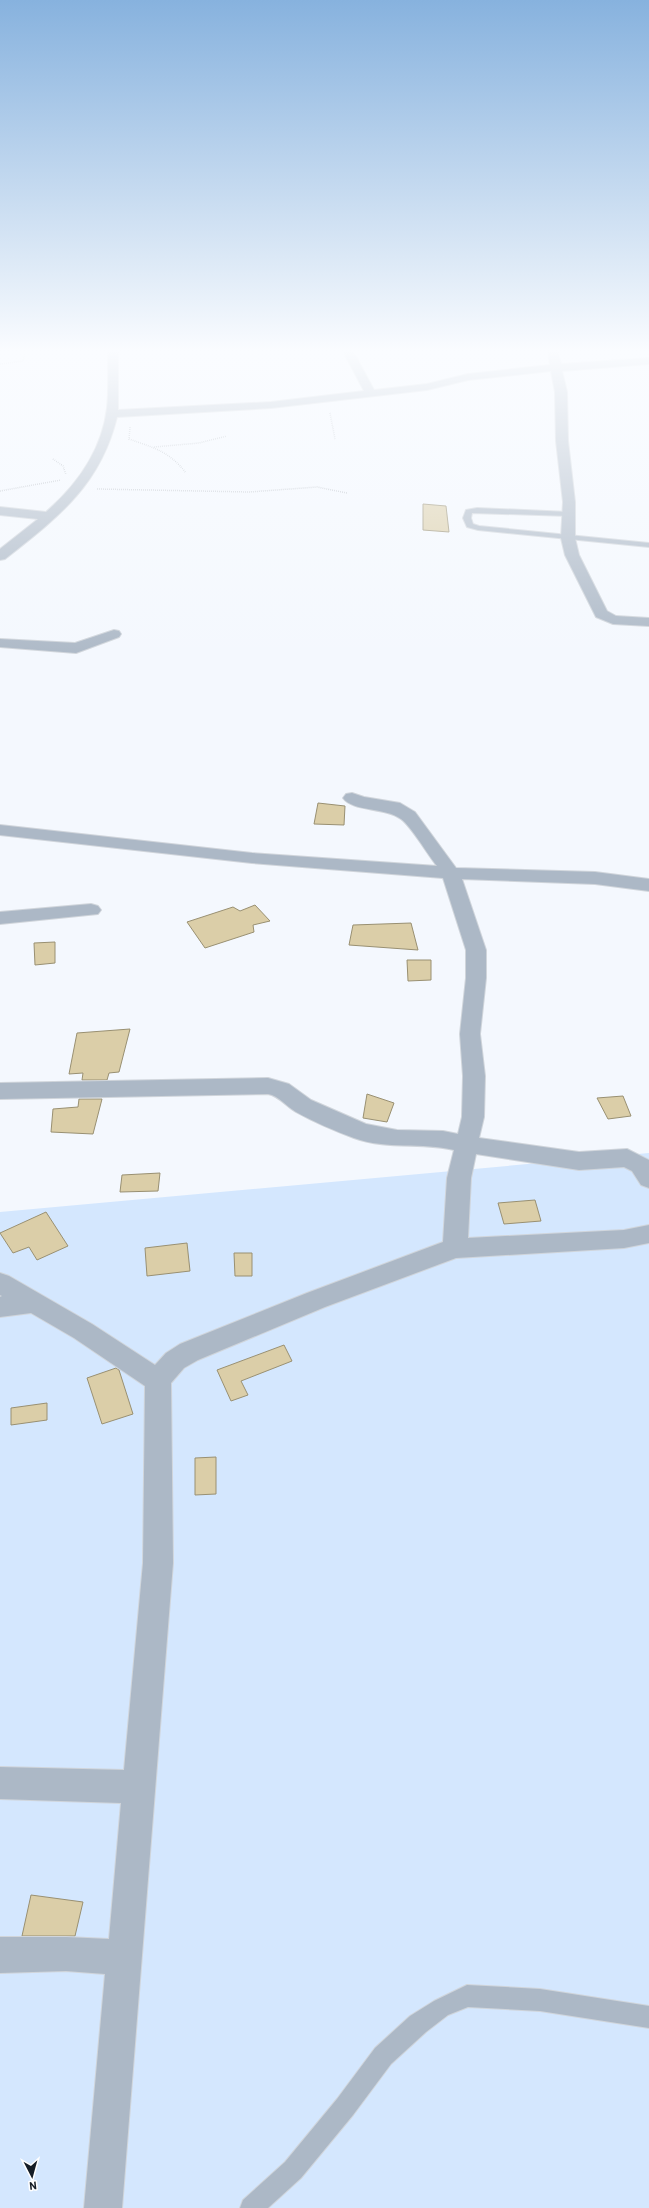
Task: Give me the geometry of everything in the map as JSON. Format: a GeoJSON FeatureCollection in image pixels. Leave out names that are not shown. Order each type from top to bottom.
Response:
{"type":"FeatureCollection","features":[{"type":"Feature","properties":{"kind":"street"},"geometry":{"type":"LineString","coordinates":[[3,550],[49,516],[79,488],[98,456]]}},
{"type":"Feature","properties":{"kind":"street"},"geometry":{"type":"LineString","coordinates":[[563,456],[569,514],[568,538],[572,555],[601,614],[613,620],[649,622]]}},
{"type":"Feature","properties":{"kind":"street"},"geometry":{"type":"LineString","coordinates":[[0,511],[49,516]]}},
{"type":"Feature","properties":{"kind":"street"},"geometry":{"type":"LineString","coordinates":[[0,643],[76,648],[114,634]]}},
{"type":"Feature","properties":{"kind":"street"},"geometry":{"type":"LineString","coordinates":[[352,798],[360,802],[394,807],[409,816],[451,873],[476,950],[476,978],[470,1034],[474,1076],[473,1117],[468,1145],[459,1178],[455,1248]]}},
{"type":"Feature","properties":{"kind":"street"},"geometry":{"type":"LineString","coordinates":[[0,830],[252,858],[451,873],[595,878],[649,885]]}},
{"type":"Feature","properties":{"kind":"street"},"geometry":{"type":"LineString","coordinates":[[0,918],[90,910]]}},
{"type":"Feature","properties":{"kind":"street"},"geometry":{"type":"LineString","coordinates":[[0,1091],[86,1088],[268,1086],[281,1089],[303,1106],[362,1132],[397,1138],[443,1139],[468,1145],[505,1149],[579,1161],[627,1158],[640,1165],[649,1178]]}},
{"type":"Feature","properties":{"kind":"street"},"geometry":{"type":"LineString","coordinates":[[103,2208],[158,1563],[158,1381],[168,1365],[178,1357],[316,1300],[455,1248],[624,1239],[649,1234]]}},
{"type":"Feature","properties":{"kind":"street"},"geometry":{"type":"LineString","coordinates":[[0,1283],[32,1303],[83,1331],[158,1381]]}},
{"type":"Feature","properties":{"kind":"street"},"geometry":{"type":"LineString","coordinates":[[0,1307],[32,1303]]}},
{"type":"Feature","properties":{"kind":"street"},"geometry":{"type":"LineString","coordinates":[[0,1783],[140,1787]]}},
{"type":"Feature","properties":{"kind":"street"},"geometry":{"type":"LineString","coordinates":[[0,1955],[66,1954],[125,1957]]}},
{"type":"Feature","properties":{"kind":"lane"},"geometry":{"type":"LineString","coordinates":[[569,514],[477,510],[469,512],[467,518],[470,525],[478,528],[649,545]]}},
{"type":"Feature","properties":{"kind":"lane"},"geometry":{"type":"LineString","coordinates":[[251,2208],[293,2170],[345,2107],[383,2056],[418,2024],[441,2008],[467,1996],[540,2000],[649,2017]]}},
{"type":"Feature","properties":{"kind":"path"},"geometry":{"type":"LineString","coordinates":[[170,456],[186,473]]}},
{"type":"Feature","properties":{"kind":"path"},"geometry":{"type":"LineString","coordinates":[[0,491],[57,482],[66,478],[63,466],[53,459]]}},
{"type":"Feature","properties":{"kind":"path"},"geometry":{"type":"LineString","coordinates":[[79,488],[255,492],[317,487],[347,492]]}},
{"type":"Feature","properties":{"kind":"shaded area"},"geometry":{"type":"Polygon","coordinates":[[[649,1153],[649,2208],[0,2208],[0,1212],[649,1153]]]}},
{"type":"Feature","properties":{"kind":"building"},"geometry":{"type":"Polygon","coordinates":[[[423,504],[446,506],[449,532],[423,530],[423,504]]]}},
{"type":"Feature","properties":{"kind":"building"},"geometry":{"type":"Polygon","coordinates":[[[318,803],[345,806],[344,825],[314,824],[318,803]]]}},
{"type":"Feature","properties":{"kind":"building"},"geometry":{"type":"Polygon","coordinates":[[[255,905],[270,921],[253,925],[254,932],[205,948],[187,922],[233,907],[240,911],[255,905]]]}},
{"type":"Feature","properties":{"kind":"building"},"geometry":{"type":"Polygon","coordinates":[[[411,923],[418,950],[349,945],[353,925],[411,923]]]}},
{"type":"Feature","properties":{"kind":"building"},"geometry":{"type":"Polygon","coordinates":[[[55,942],[55,963],[35,965],[34,943],[55,942]]]}},
{"type":"Feature","properties":{"kind":"building"},"geometry":{"type":"Polygon","coordinates":[[[407,960],[431,960],[431,980],[408,981],[407,960]]]}},
{"type":"Feature","properties":{"kind":"building"},"geometry":{"type":"Polygon","coordinates":[[[130,1029],[119,1072],[109,1073],[107,1080],[82,1080],[83,1073],[69,1074],[77,1033],[130,1029]]]}},
{"type":"Feature","properties":{"kind":"building"},"geometry":{"type":"Polygon","coordinates":[[[367,1094],[394,1103],[387,1122],[363,1118],[367,1094]]]}},
{"type":"Feature","properties":{"kind":"building"},"geometry":{"type":"Polygon","coordinates":[[[623,1096],[631,1116],[608,1119],[597,1098],[623,1096]]]}},
{"type":"Feature","properties":{"kind":"building"},"geometry":{"type":"Polygon","coordinates":[[[79,1099],[102,1099],[93,1134],[51,1132],[53,1109],[78,1107],[79,1099]]]}},
{"type":"Feature","properties":{"kind":"building"},"geometry":{"type":"Polygon","coordinates":[[[160,1173],[158,1191],[120,1192],[122,1175],[160,1173]]]}},
{"type":"Feature","properties":{"kind":"building"},"geometry":{"type":"Polygon","coordinates":[[[535,1200],[541,1221],[504,1224],[498,1203],[535,1200]]]}},
{"type":"Feature","properties":{"kind":"building"},"geometry":{"type":"Polygon","coordinates":[[[46,1212],[68,1246],[37,1260],[29,1247],[13,1253],[0,1233],[46,1212]]]}},
{"type":"Feature","properties":{"kind":"building"},"geometry":{"type":"Polygon","coordinates":[[[187,1243],[190,1271],[147,1276],[145,1248],[187,1243]]]}},
{"type":"Feature","properties":{"kind":"building"},"geometry":{"type":"Polygon","coordinates":[[[234,1253],[252,1253],[252,1276],[235,1276],[234,1253]]]}},
{"type":"Feature","properties":{"kind":"building"},"geometry":{"type":"Polygon","coordinates":[[[284,1345],[292,1361],[241,1381],[248,1395],[231,1401],[217,1370],[284,1345]]]}},
{"type":"Feature","properties":{"kind":"building"},"geometry":{"type":"Polygon","coordinates":[[[116,1368],[119,1370],[133,1414],[102,1424],[87,1378],[116,1368]]]}},
{"type":"Feature","properties":{"kind":"building"},"geometry":{"type":"Polygon","coordinates":[[[47,1403],[47,1420],[11,1425],[11,1408],[47,1403]]]}},
{"type":"Feature","properties":{"kind":"building"},"geometry":{"type":"Polygon","coordinates":[[[216,1457],[216,1494],[195,1495],[195,1458],[216,1457]]]}},
{"type":"Feature","properties":{"kind":"building"},"geometry":{"type":"Polygon","coordinates":[[[31,1895],[83,1902],[75,1936],[22,1936],[31,1895]]]}}]}
